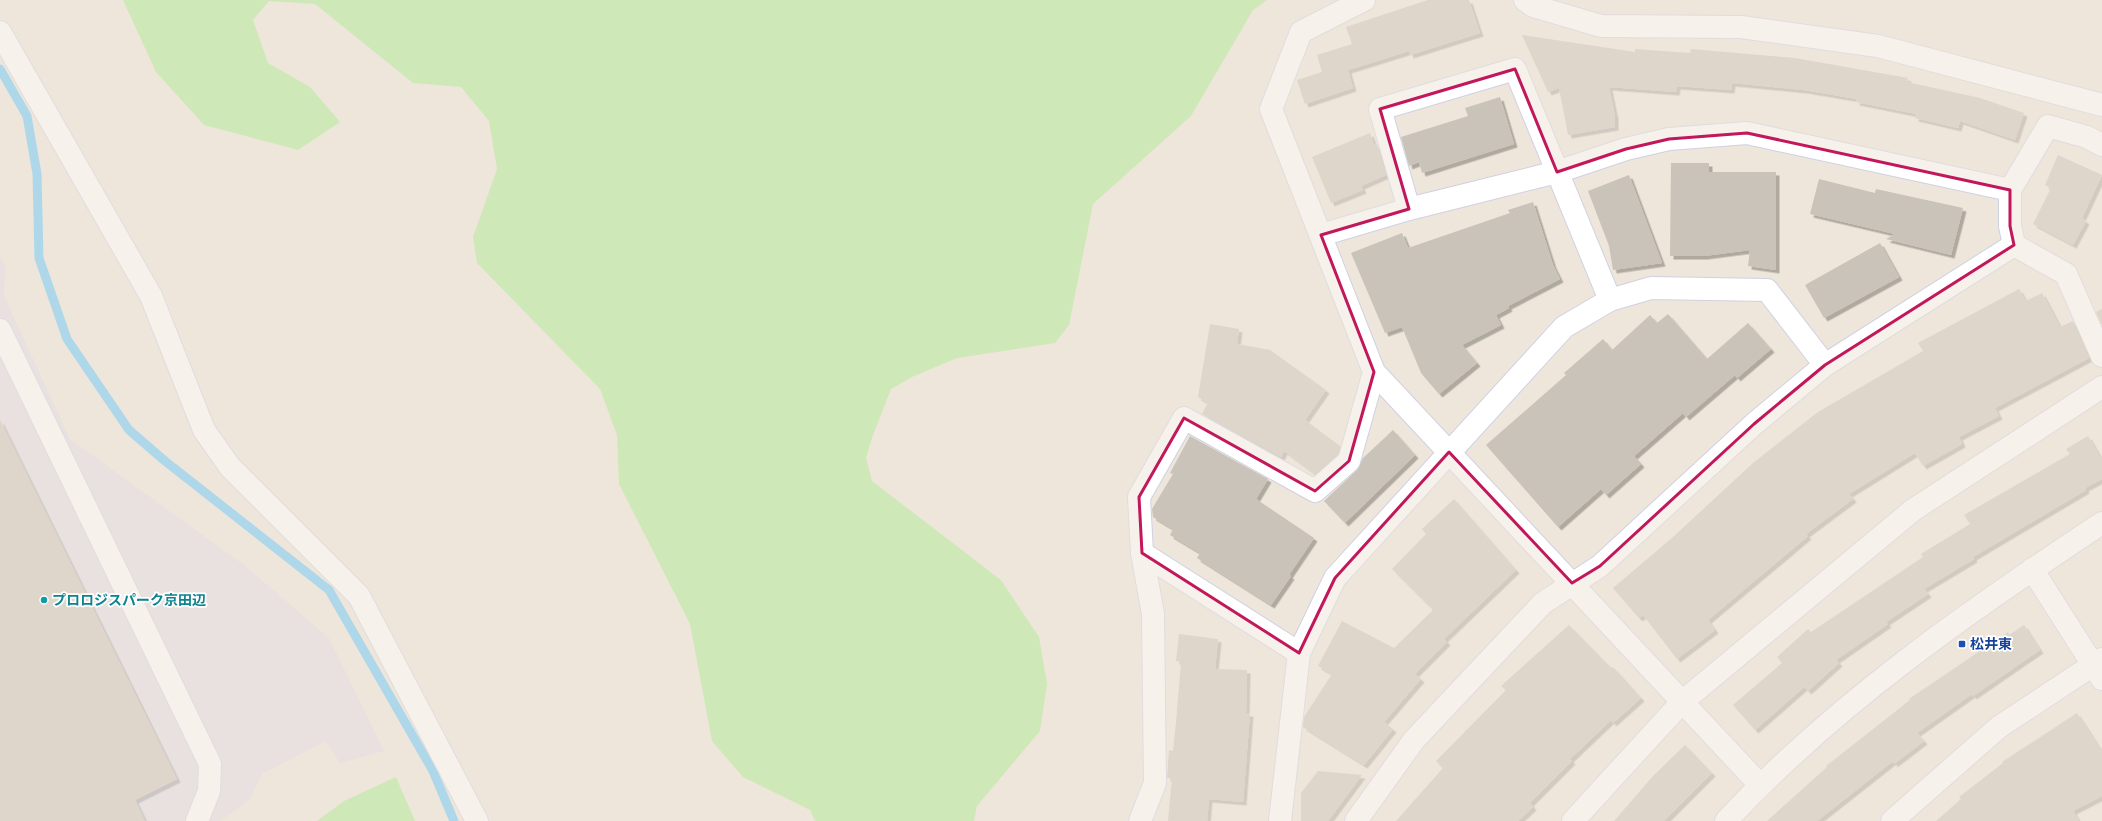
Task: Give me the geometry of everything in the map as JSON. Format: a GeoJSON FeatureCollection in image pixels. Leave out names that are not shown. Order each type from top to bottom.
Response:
{"type":"FeatureCollection","features":[{"type":"Feature","properties":{"kind":"street"},"geometry":{"type":"LineString","coordinates":[[1364,0],[1301,32],[1271,110],[1374,372],[1760,785]]}},
{"type":"Feature","properties":{"kind":"street"},"geometry":{"type":"LineString","coordinates":[[1525,0],[1533,6],[1602,26],[1741,26],[1878,46],[2102,105]]}},
{"type":"Feature","properties":{"kind":"street"},"geometry":{"type":"LineString","coordinates":[[0,32],[151,296],[204,430],[230,467],[359,596],[477,821]]}},
{"type":"Feature","properties":{"kind":"street"},"geometry":{"type":"LineString","coordinates":[[1409,209],[1380,109],[1515,69],[1610,300]]}},
{"type":"Feature","properties":{"kind":"street"},"geometry":{"type":"LineString","coordinates":[[2102,145],[2087,137],[2048,126],[2010,190],[2010,226],[2014,245],[2066,274],[2102,356]]}},
{"type":"Feature","properties":{"kind":"street"},"geometry":{"type":"LineString","coordinates":[[1321,235],[1409,209],[1557,172],[1626,149],[1668,139],[1748,133],[2010,190]]}},
{"type":"Feature","properties":{"kind":"street"},"geometry":{"type":"LineString","coordinates":[[1356,821],[1414,740],[1543,603],[1600,566],[1754,424],[1825,365],[2014,245]]}},
{"type":"Feature","properties":{"kind":"street"},"geometry":{"type":"LineString","coordinates":[[1280,821],[1299,653],[1335,578],[1564,327],[1610,300],[1652,288],[1767,290],[1825,365]]}},
{"type":"Feature","properties":{"kind":"street"},"geometry":{"type":"LineString","coordinates":[[0,330],[210,764],[209,791],[197,821]]}},
{"type":"Feature","properties":{"kind":"street"},"geometry":{"type":"LineString","coordinates":[[1140,821],[1155,783],[1153,614],[1142,553],[1139,497],[1184,418],[1315,491],[1349,461],[1374,372]]}},
{"type":"Feature","properties":{"kind":"street"},"geometry":{"type":"LineString","coordinates":[[1574,821],[1682,702],[1913,510],[2102,387]]}},
{"type":"Feature","properties":{"kind":"street"},"geometry":{"type":"LineString","coordinates":[[1726,821],[1760,785],[1866,693],[2032,569],[2102,523]]}},
{"type":"Feature","properties":{"kind":"street"},"geometry":{"type":"LineString","coordinates":[[1142,553],[1299,653]]}},
{"type":"Feature","properties":{"kind":"street"},"geometry":{"type":"LineString","coordinates":[[1892,821],[1999,727],[2099,667],[2032,569]]}},
{"type":"Feature","properties":{"kind":"highlighted area"},"geometry":{"type":"Polygon","coordinates":[[[1515,69],[1557,172],[1626,149],[1669,139],[1747,133],[2010,190],[2010,226],[2014,245],[1825,365],[1754,424],[1600,566],[1572,583],[1449,452],[1335,578],[1299,653],[1142,553],[1139,497],[1184,418],[1315,491],[1349,461],[1374,372],[1321,235],[1409,209],[1380,109],[1515,69]]]}},
{"type":"Feature","properties":{"kind":"shaded area","name":"プロロジスパーク京田辺"},"geometry":{"type":"Polygon","coordinates":[[[0,256],[5,266],[4,296],[70,439],[244,565],[329,638],[384,751],[340,763],[326,741],[262,774],[250,800],[220,821],[0,821],[0,256]]]}},
{"type":"Feature","properties":{"kind":"green space"},"geometry":{"type":"Polygon","coordinates":[[[123,0],[1267,0],[1253,10],[1191,116],[1093,204],[1069,325],[1055,343],[957,358],[912,377],[891,389],[873,435],[866,458],[872,481],[1001,580],[1039,637],[1047,684],[1040,731],[977,806],[974,821],[815,821],[810,810],[743,777],[712,741],[690,624],[619,484],[617,435],[600,389],[477,263],[473,237],[497,169],[489,121],[461,87],[413,83],[315,4],[269,1],[253,20],[268,63],[310,87],[340,122],[298,150],[204,125],[156,72],[123,0]]]}},
{"type":"Feature","properties":{"kind":"green space"},"geometry":{"type":"Polygon","coordinates":[[[396,777],[415,821],[317,821],[344,801],[396,777]]]}},
{"type":"Feature","properties":{"kind":"building"},"geometry":{"type":"Polygon","coordinates":[[[1428,0],[1469,0],[1480,33],[1410,55],[1409,51],[1348,70],[1353,88],[1305,104],[1297,80],[1322,72],[1317,55],[1352,44],[1346,27],[1428,0]]]}},
{"type":"Feature","properties":{"kind":"building"},"geometry":{"type":"Polygon","coordinates":[[[1522,35],[1635,52],[1635,49],[1690,53],[1691,49],[1795,58],[1908,78],[1907,82],[1980,98],[2024,113],[2015,140],[1960,121],[1958,128],[1915,118],[1916,114],[1856,102],[1857,99],[1804,90],[1732,83],[1731,90],[1677,86],[1676,92],[1609,87],[1615,116],[1615,127],[1568,135],[1559,88],[1548,92],[1522,35]]]}},
{"type":"Feature","properties":{"kind":"building"},"geometry":{"type":"Polygon","coordinates":[[[1500,97],[1514,144],[1422,173],[1419,162],[1409,166],[1401,137],[1468,116],[1465,108],[1500,97]]]}},
{"type":"Feature","properties":{"kind":"building"},"geometry":{"type":"Polygon","coordinates":[[[1370,133],[1374,145],[1377,144],[1386,175],[1361,186],[1363,190],[1331,203],[1312,157],[1370,133]]]}},
{"type":"Feature","properties":{"kind":"building"},"geometry":{"type":"Polygon","coordinates":[[[2058,155],[2102,175],[2082,218],[2086,221],[2073,245],[2033,224],[2051,188],[2045,185],[2058,155]]]}},
{"type":"Feature","properties":{"kind":"building"},"geometry":{"type":"Polygon","coordinates":[[[1671,163],[1709,163],[1709,172],[1776,172],[1776,270],[1748,266],[1750,250],[1704,256],[1670,256],[1671,163]]]}},
{"type":"Feature","properties":{"kind":"building"},"geometry":{"type":"Polygon","coordinates":[[[1629,175],[1662,263],[1613,270],[1609,246],[1588,191],[1629,175]]]}},
{"type":"Feature","properties":{"kind":"building"},"geometry":{"type":"Polygon","coordinates":[[[1819,179],[1875,193],[1876,189],[1963,208],[1951,255],[1886,239],[1895,234],[1810,214],[1819,179]]]}},
{"type":"Feature","properties":{"kind":"building"},"geometry":{"type":"Polygon","coordinates":[[[1533,202],[1553,265],[1560,279],[1508,306],[1509,308],[1496,315],[1501,325],[1462,345],[1477,363],[1439,394],[1421,373],[1402,327],[1385,333],[1351,253],[1402,233],[1408,248],[1510,213],[1508,210],[1533,202]]]}},
{"type":"Feature","properties":{"kind":"building"},"geometry":{"type":"Polygon","coordinates":[[[1880,243],[1899,277],[1824,318],[1805,285],[1880,243]]]}},
{"type":"Feature","properties":{"kind":"building"},"geometry":{"type":"Polygon","coordinates":[[[2019,289],[2026,301],[2042,293],[2060,327],[2073,321],[2089,358],[1995,408],[1999,416],[1959,437],[1962,444],[1923,466],[1915,453],[1849,494],[1853,499],[1806,534],[1808,536],[1708,620],[1715,630],[1677,659],[1643,615],[1639,618],[1613,588],[1673,537],[1753,463],[1818,412],[1923,351],[1918,343],[2019,289]]]}},
{"type":"Feature","properties":{"kind":"building"},"geometry":{"type":"Polygon","coordinates":[[[2102,309],[2102,325],[2096,312],[2102,309]]]}},
{"type":"Feature","properties":{"kind":"building"},"geometry":{"type":"Polygon","coordinates":[[[1668,314],[1707,359],[1748,323],[1771,349],[1737,378],[1735,375],[1686,417],[1683,413],[1634,456],[1641,464],[1606,495],[1601,489],[1558,527],[1486,445],[1566,375],[1564,373],[1603,339],[1612,350],[1650,315],[1657,323],[1668,314]]]}},
{"type":"Feature","properties":{"kind":"building"},"geometry":{"type":"Polygon","coordinates":[[[1210,324],[1239,329],[1237,344],[1270,350],[1326,390],[1305,420],[1340,446],[1338,454],[1315,474],[1284,451],[1281,457],[1202,414],[1208,403],[1198,397],[1210,324]]]}},
{"type":"Feature","properties":{"kind":"building","name":"プロロジスパーク京田辺"},"geometry":{"type":"Polygon","coordinates":[[[0,420],[177,779],[135,800],[145,821],[0,821],[0,420]]]}},
{"type":"Feature","properties":{"kind":"building"},"geometry":{"type":"Polygon","coordinates":[[[1393,430],[1415,455],[1345,523],[1324,501],[1357,470],[1363,458],[1393,430]]]}},
{"type":"Feature","properties":{"kind":"building"},"geometry":{"type":"Polygon","coordinates":[[[1190,436],[1268,479],[1256,499],[1314,538],[1271,605],[1197,558],[1200,553],[1170,535],[1173,529],[1153,517],[1152,509],[1173,474],[1170,473],[1190,436]]]}},
{"type":"Feature","properties":{"kind":"building"},"geometry":{"type":"Polygon","coordinates":[[[2088,436],[2102,460],[2102,479],[1973,557],[1974,559],[1924,589],[1928,594],[1886,622],[1888,624],[1836,660],[1839,663],[1808,691],[1804,687],[1755,730],[1733,705],[1782,663],[1777,657],[1808,629],[1811,632],[1923,557],[1921,554],[1970,524],[1964,515],[2070,454],[2066,449],[2088,436]]]}},
{"type":"Feature","properties":{"kind":"building"},"geometry":{"type":"Polygon","coordinates":[[[1454,499],[1516,570],[1444,639],[1447,642],[1415,674],[1421,679],[1384,722],[1393,729],[1364,765],[1303,727],[1304,717],[1332,674],[1318,666],[1342,621],[1394,648],[1433,610],[1392,569],[1426,534],[1422,529],[1454,499]]]}},
{"type":"Feature","properties":{"kind":"building"},"geometry":{"type":"Polygon","coordinates":[[[1569,625],[1611,668],[1613,667],[1641,698],[1613,723],[1611,720],[1570,759],[1572,761],[1530,803],[1533,807],[1518,821],[1396,821],[1443,768],[1436,761],[1506,690],[1501,686],[1569,625]]]}},
{"type":"Feature","properties":{"kind":"building"},"geometry":{"type":"Polygon","coordinates":[[[2024,625],[2040,650],[1973,696],[1972,694],[1917,733],[1924,741],[1894,764],[1893,761],[1817,821],[1767,821],[1827,767],[1826,766],[1910,700],[1909,699],[2008,632],[2009,635],[2024,625]]]}},
{"type":"Feature","properties":{"kind":"building"},"geometry":{"type":"Polygon","coordinates":[[[1179,634],[1218,639],[1215,669],[1247,670],[1246,713],[1250,713],[1243,802],[1209,799],[1207,821],[1168,821],[1172,778],[1167,778],[1169,750],[1173,751],[1181,662],[1176,661],[1179,634]]]}},
{"type":"Feature","properties":{"kind":"building"},"geometry":{"type":"Polygon","coordinates":[[[2077,713],[2102,752],[2102,796],[2073,811],[2079,821],[1936,821],[1961,799],[1959,797],[2003,763],[2002,762],[2077,713]]]}},
{"type":"Feature","properties":{"kind":"building"},"geometry":{"type":"Polygon","coordinates":[[[1685,745],[1712,773],[1664,821],[1614,821],[1653,776],[1685,745]]]}},
{"type":"Feature","properties":{"kind":"building"},"geometry":{"type":"Polygon","coordinates":[[[1318,771],[1362,775],[1328,821],[1301,821],[1301,793],[1318,771]]]}},
{"type":"Feature","properties":{"kind":"waterway"},"geometry":{"type":"LineString","coordinates":[[0,69],[27,116],[37,174],[39,258],[67,339],[129,430],[165,461],[329,590],[433,771],[454,821]]}},
{"type":"Feature","properties":{"kind":"place","name":"プロロジスパーク京田辺"},"geometry":{"type":"Point","coordinates":[44,600]}},
{"type":"Feature","properties":{"kind":"place","name":"松井東"},"geometry":{"type":"Point","coordinates":[1962,644]}}]}
